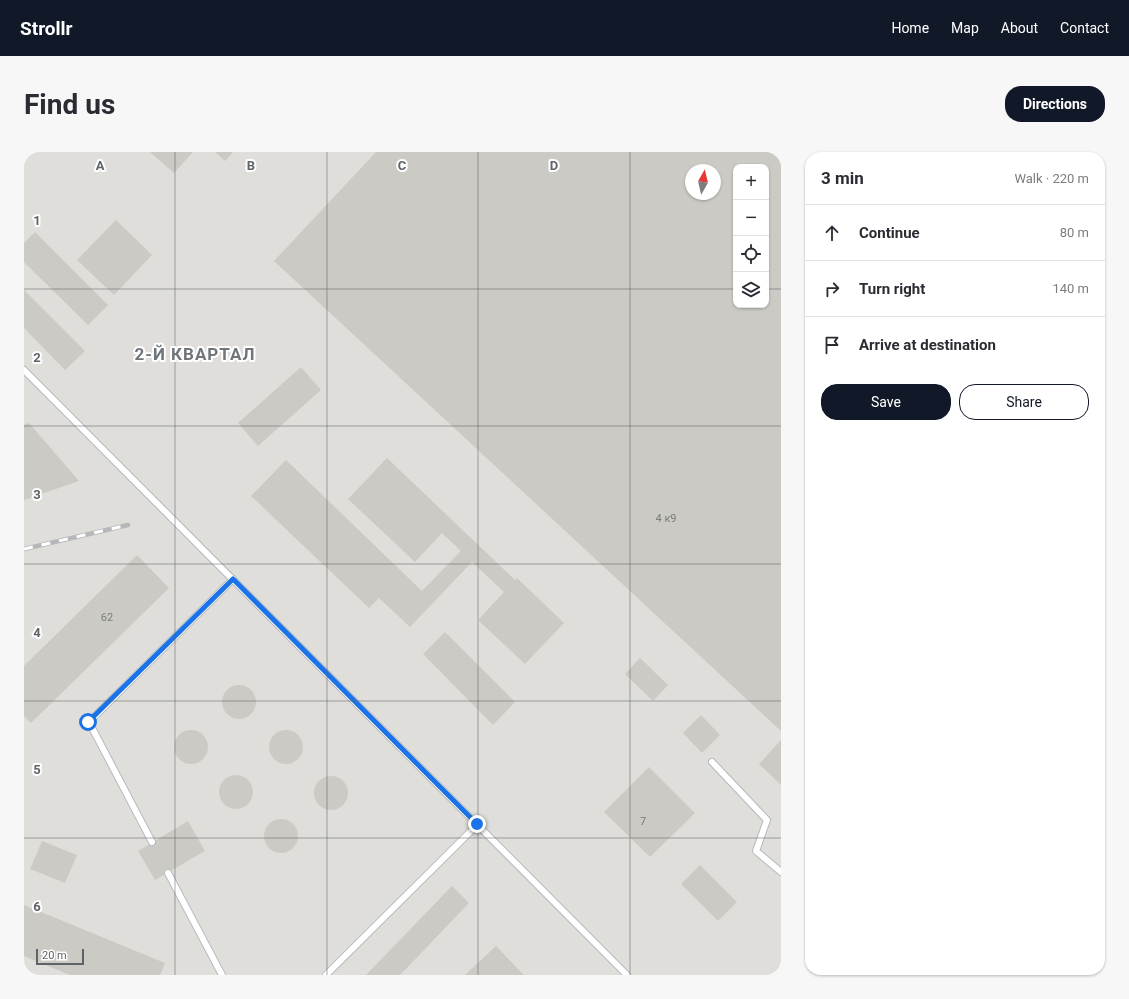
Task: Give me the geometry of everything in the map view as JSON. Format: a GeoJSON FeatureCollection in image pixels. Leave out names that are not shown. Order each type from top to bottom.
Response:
{"type":"FeatureCollection","features":[{"type":"Feature","properties":{"kind":"lane"},"geometry":{"type":"LineString","coordinates":[[24,370],[627,975]]}},
{"type":"Feature","properties":{"kind":"lane"},"geometry":{"type":"LineString","coordinates":[[152,842],[88,722],[233,579]]}},
{"type":"Feature","properties":{"kind":"lane"},"geometry":{"type":"LineString","coordinates":[[712,762],[767,820],[756,851],[781,872]]}},
{"type":"Feature","properties":{"kind":"lane"},"geometry":{"type":"LineString","coordinates":[[326,975],[477,824]]}},
{"type":"Feature","properties":{"kind":"lane"},"geometry":{"type":"LineString","coordinates":[[168,873],[222,975]]}},
{"type":"Feature","properties":{"kind":"shaded area"},"geometry":{"type":"Polygon","coordinates":[[[24,152],[781,152],[781,975],[24,975],[24,152]]]}},
{"type":"Feature","properties":{"kind":"building"},"geometry":{"type":"Polygon","coordinates":[[[150,152],[193,152],[174,173],[150,152]]]}},
{"type":"Feature","properties":{"kind":"building"},"geometry":{"type":"Polygon","coordinates":[[[215,152],[233,152],[225,161],[215,152]]]}},
{"type":"Feature","properties":{"kind":"building"},"geometry":{"type":"Polygon","coordinates":[[[376,152],[781,152],[781,731],[274,261],[376,152]]]}},
{"type":"Feature","properties":{"kind":"building"},"geometry":{"type":"Polygon","coordinates":[[[116,220],[152,255],[114,295],[77,260],[116,220]]]}},
{"type":"Feature","properties":{"kind":"building"},"geometry":{"type":"Polygon","coordinates":[[[35,232],[108,305],[88,325],[24,262],[24,243],[35,232]]]}},
{"type":"Feature","properties":{"kind":"building"},"geometry":{"type":"Polygon","coordinates":[[[24,290],[85,351],[65,370],[24,328],[24,290]]]}},
{"type":"Feature","properties":{"kind":"building"},"geometry":{"type":"Polygon","coordinates":[[[301,367],[321,390],[258,446],[238,423],[301,367]]]}},
{"type":"Feature","properties":{"kind":"building"},"geometry":{"type":"Polygon","coordinates":[[[29,423],[79,481],[24,500],[24,425],[29,423]]]}},
{"type":"Feature","properties":{"kind":"building"},"geometry":{"type":"Polygon","coordinates":[[[387,458],[515,580],[517,578],[564,623],[525,664],[478,620],[504,592],[472,562],[410,627],[379,598],[369,608],[251,496],[286,460],[422,591],[461,551],[442,533],[415,562],[348,499],[387,458]]]}},
{"type":"Feature","properties":{"kind":"building"},"geometry":{"type":"Polygon","coordinates":[[[137,555],[169,588],[31,723],[24,716],[24,666],[137,555]]]}},
{"type":"Feature","properties":{"kind":"building"},"geometry":{"type":"Polygon","coordinates":[[[445,632],[515,702],[493,725],[423,654],[445,632]]]}},
{"type":"Feature","properties":{"kind":"building"},"geometry":{"type":"Polygon","coordinates":[[[640,658],[668,685],[653,701],[625,674],[640,658]]]}},
{"type":"Feature","properties":{"kind":"building"},"geometry":{"type":"Polygon","coordinates":[[[239,685],[251,690],[256,702],[251,714],[239,719],[227,714],[222,702],[227,690],[239,685]]]}},
{"type":"Feature","properties":{"kind":"building"},"geometry":{"type":"Polygon","coordinates":[[[701,715],[720,735],[702,753],[683,733],[701,715]]]}},
{"type":"Feature","properties":{"kind":"building"},"geometry":{"type":"Polygon","coordinates":[[[191,730],[203,735],[208,747],[203,759],[191,764],[179,759],[174,747],[179,735],[191,730]]]}},
{"type":"Feature","properties":{"kind":"building"},"geometry":{"type":"Polygon","coordinates":[[[286,730],[298,735],[303,747],[298,759],[286,764],[274,759],[269,747],[274,735],[286,730]]]}},
{"type":"Feature","properties":{"kind":"building"},"geometry":{"type":"Polygon","coordinates":[[[781,740],[781,785],[759,764],[781,740]]]}},
{"type":"Feature","properties":{"kind":"building"},"geometry":{"type":"Polygon","coordinates":[[[649,767],[695,813],[650,857],[604,812],[649,767]]]}},
{"type":"Feature","properties":{"kind":"building"},"geometry":{"type":"Polygon","coordinates":[[[236,775],[248,780],[253,792],[248,804],[236,809],[224,804],[219,792],[224,780],[236,775]]]}},
{"type":"Feature","properties":{"kind":"building"},"geometry":{"type":"Polygon","coordinates":[[[331,776],[343,781],[348,793],[343,805],[331,810],[319,805],[314,793],[319,781],[331,776]]]}},
{"type":"Feature","properties":{"kind":"building"},"geometry":{"type":"Polygon","coordinates":[[[281,819],[293,824],[298,836],[293,848],[281,853],[269,848],[264,836],[269,824],[281,819]]]}},
{"type":"Feature","properties":{"kind":"building"},"geometry":{"type":"Polygon","coordinates":[[[188,821],[205,851],[155,880],[138,851],[188,821]]]}},
{"type":"Feature","properties":{"kind":"building"},"geometry":{"type":"Polygon","coordinates":[[[42,841],[77,855],[65,883],[30,869],[42,841]]]}},
{"type":"Feature","properties":{"kind":"building"},"geometry":{"type":"Polygon","coordinates":[[[700,865],[737,902],[718,921],[681,884],[700,865]]]}},
{"type":"Feature","properties":{"kind":"building"},"geometry":{"type":"Polygon","coordinates":[[[452,886],[469,903],[400,975],[366,975],[452,886]]]}},
{"type":"Feature","properties":{"kind":"building"},"geometry":{"type":"Polygon","coordinates":[[[24,905],[165,963],[160,975],[70,975],[24,956],[24,905]]]}},
{"type":"Feature","properties":{"kind":"building"},"geometry":{"type":"Polygon","coordinates":[[[496,946],[524,975],[465,975],[496,946]]]}},
{"type":"Feature","properties":{"kind":"railway"},"geometry":{"type":"LineString","coordinates":[[24,549],[128,525]]}},
{"type":"Feature","properties":{"kind":"railway"},"geometry":{"type":"LineString","coordinates":[[24,974],[28,975]]}},
{"type":"Feature","properties":{"kind":"district","name":"2-Й КВАРТАЛ"},"geometry":{"type":"Point","coordinates":[195,354]}},
{"type":"Feature","properties":{"kind":"route"},"geometry":{"type":"LineString","coordinates":[[88,722],[233,579],[477,824]]}}]}
